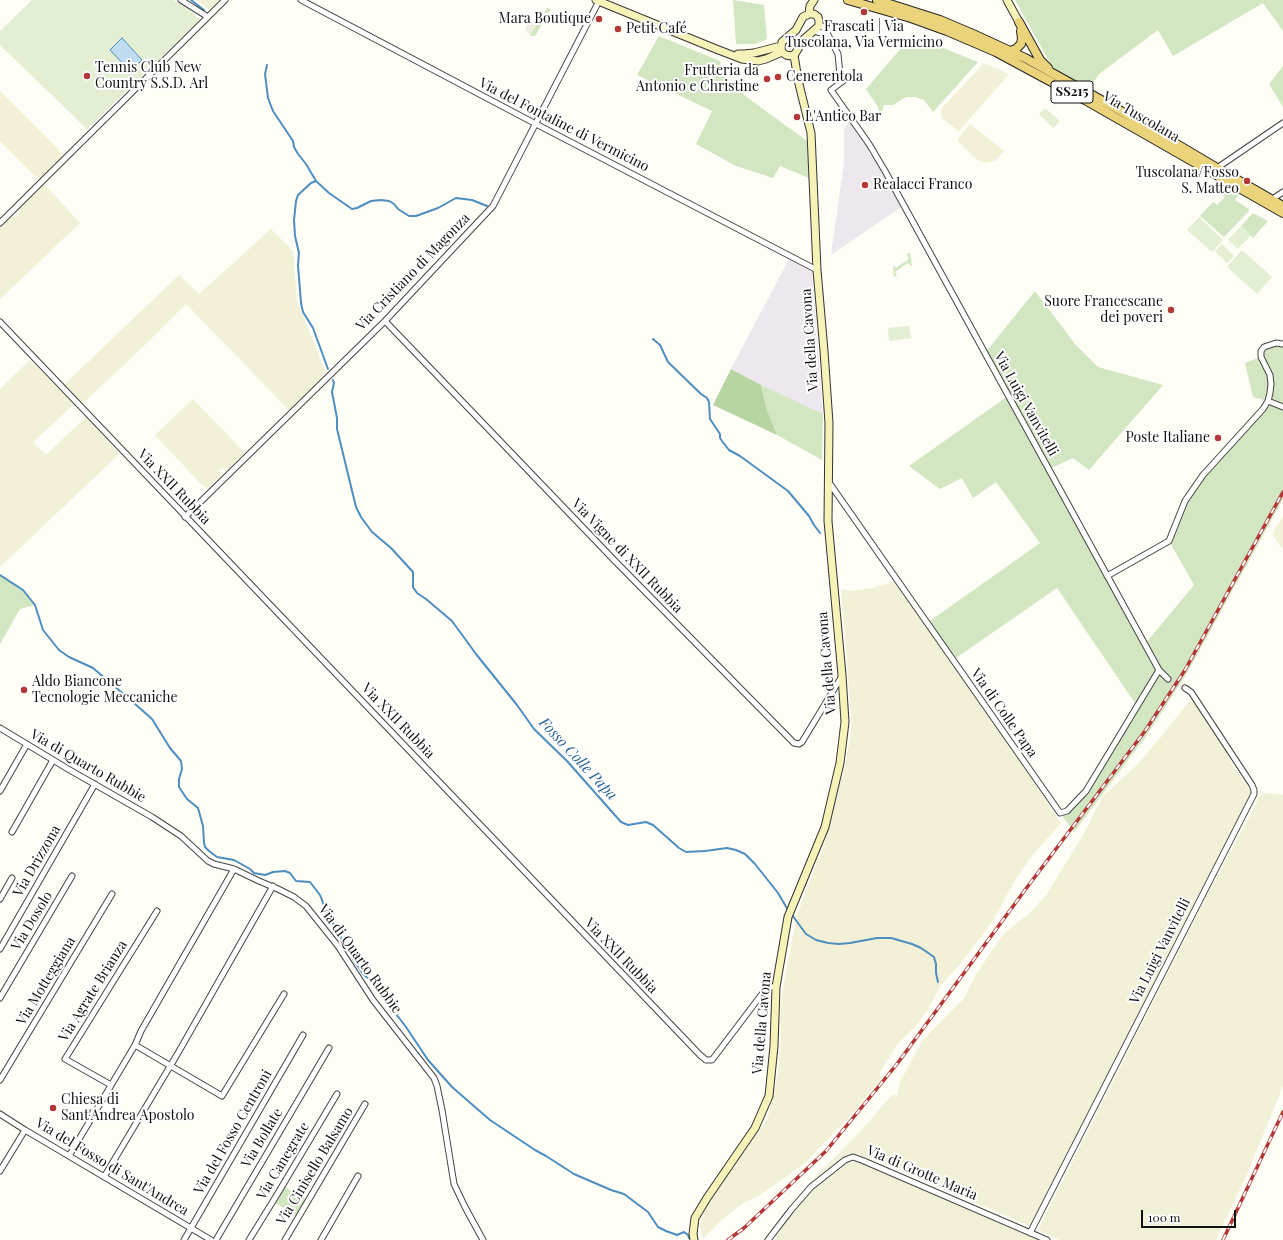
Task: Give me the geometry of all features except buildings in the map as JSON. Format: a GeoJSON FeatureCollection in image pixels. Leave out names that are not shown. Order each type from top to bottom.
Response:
{"type":"FeatureCollection","features":[{"type":"Feature","properties":{"kind":"main road"},"geometry":{"type":"LineString","coordinates":[[781,49],[789,56],[794,55],[803,40],[817,29],[819,19],[812,14],[810,6],[815,0]]}},
{"type":"Feature","properties":{"kind":"main road","name":"Via Tuscolana"},"geometry":{"type":"LineString","coordinates":[[848,0],[941,29],[969,39],[996,52],[1085,100],[1283,213]]}},
{"type":"Feature","properties":{"kind":"main road","name":"Via Tuscolana"},"geometry":{"type":"LineString","coordinates":[[877,0],[940,20],[1010,51],[1121,111],[1283,206]]}},
{"type":"Feature","properties":{"kind":"main road"},"geometry":{"type":"LineString","coordinates":[[1007,0],[1040,60],[1058,77]]}},
{"type":"Feature","properties":{"kind":"main road"},"geometry":{"type":"LineString","coordinates":[[598,1],[716,50],[758,61],[766,60],[781,49],[782,42],[796,30],[803,17],[812,14]]}},
{"type":"Feature","properties":{"kind":"main road"},"geometry":{"type":"LineString","coordinates":[[1010,51],[1018,48],[1022,42],[1019,22]]}},
{"type":"Feature","properties":{"kind":"main road","name":"Via della Cavona"},"geometry":{"type":"LineString","coordinates":[[694,1240],[693,1234],[695,1218],[755,1128],[769,1096],[773,1066],[776,987],[790,913],[825,827],[840,763],[845,722],[828,521],[828,415],[817,270],[812,133],[798,80],[794,55]]}},
{"type":"Feature","properties":{"kind":"street"},"geometry":{"type":"LineString","coordinates":[[181,0],[208,17]]}},
{"type":"Feature","properties":{"kind":"street"},"geometry":{"type":"LineString","coordinates":[[0,223],[225,0]]}},
{"type":"Feature","properties":{"kind":"street","name":"Via del Fontaline di Vermicino"},"geometry":{"type":"LineString","coordinates":[[301,0],[817,270]]}},
{"type":"Feature","properties":{"kind":"street","name":"Via Cristiano di Magonza"},"geometry":{"type":"LineString","coordinates":[[185,517],[385,321],[493,206],[598,1]]}},
{"type":"Feature","properties":{"kind":"street"},"geometry":{"type":"LineString","coordinates":[[819,24],[824,28],[828,36]]}},
{"type":"Feature","properties":{"kind":"street"},"geometry":{"type":"LineString","coordinates":[[813,31],[828,36]]}},
{"type":"Feature","properties":{"kind":"street","name":"Via Luigi Vanvitelli"},"geometry":{"type":"LineString","coordinates":[[828,36],[838,54],[840,75],[843,82],[831,90],[866,138],[1159,670],[1168,679]]}},
{"type":"Feature","properties":{"kind":"street"},"geometry":{"type":"LineString","coordinates":[[1217,168],[1283,124]]}},
{"type":"Feature","properties":{"kind":"street"},"geometry":{"type":"LineString","coordinates":[[1271,200],[1283,192]]}},
{"type":"Feature","properties":{"kind":"street","name":"Via Vigne di XXII Rubbia"},"geometry":{"type":"LineString","coordinates":[[385,321],[615,561],[794,743],[797,744],[802,742],[842,675]]}},
{"type":"Feature","properties":{"kind":"street","name":"Via XXII Rubbia"},"geometry":{"type":"LineString","coordinates":[[0,322],[700,1055],[706,1060],[712,1060],[765,990],[770,987],[776,987]]}},
{"type":"Feature","properties":{"kind":"street"},"geometry":{"type":"LineString","coordinates":[[1107,576],[1169,541],[1185,501],[1203,475],[1263,410],[1268,401],[1271,384],[1270,375],[1261,358],[1261,351],[1264,346],[1276,343],[1283,344]]}},
{"type":"Feature","properties":{"kind":"street"},"geometry":{"type":"LineString","coordinates":[[1268,401],[1283,407]]}},
{"type":"Feature","properties":{"kind":"street","name":"Via di Colle Papa"},"geometry":{"type":"LineString","coordinates":[[828,481],[1060,813],[1067,811],[1086,790],[1159,670]]}},
{"type":"Feature","properties":{"kind":"street","name":"Via Luigi Vanvitelli"},"geometry":{"type":"LineString","coordinates":[[1030,1233],[1254,794],[1252,785],[1191,692],[1185,688]]}},
{"type":"Feature","properties":{"kind":"street","name":"Via di Quarto Rubbie"},"geometry":{"type":"LineString","coordinates":[[0,728],[148,814],[186,841],[208,861],[234,869],[258,881],[273,886],[294,897],[308,908],[338,946],[373,1000],[433,1076],[439,1096],[455,1187],[483,1240]]}},
{"type":"Feature","properties":{"kind":"street"},"geometry":{"type":"LineString","coordinates":[[0,791],[27,744]]}},
{"type":"Feature","properties":{"kind":"street"},"geometry":{"type":"LineString","coordinates":[[12,832],[53,760]]}},
{"type":"Feature","properties":{"kind":"street","name":"Via Drizzona"},"geometry":{"type":"LineString","coordinates":[[0,949],[95,784]]}},
{"type":"Feature","properties":{"kind":"street"},"geometry":{"type":"LineString","coordinates":[[69,1156],[135,1045],[141,1031],[234,869]]}},
{"type":"Feature","properties":{"kind":"street","name":"Via Dosolo"},"geometry":{"type":"LineString","coordinates":[[0,998],[72,876]]}},
{"type":"Feature","properties":{"kind":"street"},"geometry":{"type":"LineString","coordinates":[[0,899],[12,878]]}},
{"type":"Feature","properties":{"kind":"street"},"geometry":{"type":"LineString","coordinates":[[104,1177],[170,1066],[273,886]]}},
{"type":"Feature","properties":{"kind":"street","name":"Via Motteggiana"},"geometry":{"type":"LineString","coordinates":[[0,1080],[112,894]]}},
{"type":"Feature","properties":{"kind":"street","name":"Via Agrate Brianza"},"geometry":{"type":"LineString","coordinates":[[111,1085],[64,1058],[157,911]]}},
{"type":"Feature","properties":{"kind":"street"},"geometry":{"type":"LineString","coordinates":[[135,1045],[222,1096],[284,994]]}},
{"type":"Feature","properties":{"kind":"street","name":"Via del Fosso Centroni"},"geometry":{"type":"LineString","coordinates":[[184,1240],[303,1035]]}},
{"type":"Feature","properties":{"kind":"street","name":"Via Bollate"},"geometry":{"type":"LineString","coordinates":[[216,1240],[329,1048]]}},
{"type":"Feature","properties":{"kind":"street","name":"Via Canegrate"},"geometry":{"type":"LineString","coordinates":[[248,1240],[278,1194],[337,1094]]}},
{"type":"Feature","properties":{"kind":"street","name":"Via Cinisello Balsamo"},"geometry":{"type":"LineString","coordinates":[[285,1240],[365,1104]]}},
{"type":"Feature","properties":{"kind":"street","name":"Via del Fosso di Sant'Andrea"},"geometry":{"type":"LineString","coordinates":[[0,1114],[212,1240]]}},
{"type":"Feature","properties":{"kind":"street"},"geometry":{"type":"LineString","coordinates":[[0,1171],[25,1130]]}},
{"type":"Feature","properties":{"kind":"street","name":"Via di Grotte Maria"},"geometry":{"type":"LineString","coordinates":[[768,1240],[790,1210],[811,1187],[845,1160],[852,1158],[864,1161],[1047,1240]]}},
{"type":"Feature","properties":{"kind":"street"},"geometry":{"type":"LineString","coordinates":[[321,1240],[358,1176]]}},
{"type":"Feature","properties":{"kind":"shaded area"},"geometry":{"type":"Polygon","coordinates":[[[529,21],[536,24],[530,35],[525,30],[529,21]]]}},
{"type":"Feature","properties":{"kind":"shaded area","name":"Realacci Franco"},"geometry":{"type":"Polygon","coordinates":[[[850,120],[869,147],[868,152],[870,156],[873,156],[901,207],[831,255],[844,163],[844,129],[850,120]]]}},
{"type":"Feature","properties":{"kind":"shaded area"},"geometry":{"type":"Polygon","coordinates":[[[789,259],[812,272],[823,414],[770,390],[731,369],[789,259]]]}},
{"type":"Feature","properties":{"kind":"green space","name":"Tennis Club New Country S.S.D. Arl"},"geometry":{"type":"Polygon","coordinates":[[[32,0],[173,0],[188,8],[200,20],[87,129],[0,45],[0,31],[32,0]]]}},
{"type":"Feature","properties":{"kind":"green space"},"geometry":{"type":"Polygon","coordinates":[[[196,0],[225,0],[213,12],[196,0]]]}},
{"type":"Feature","properties":{"kind":"green space"},"geometry":{"type":"Polygon","coordinates":[[[733,0],[764,5],[767,39],[755,44],[736,44],[733,0]]]}},
{"type":"Feature","properties":{"kind":"green space"},"geometry":{"type":"Polygon","coordinates":[[[1015,0],[1283,0],[1283,31],[1263,3],[1173,56],[1158,30],[1099,74],[1087,92],[1058,77],[1015,0]]]}},
{"type":"Feature","properties":{"kind":"green space"},"geometry":{"type":"Polygon","coordinates":[[[547,8],[551,9],[535,36],[530,35],[536,24],[538,25],[547,8]]]}},
{"type":"Feature","properties":{"kind":"green space"},"geometry":{"type":"Polygon","coordinates":[[[659,36],[720,61],[723,75],[748,98],[807,141],[809,178],[780,166],[773,178],[736,166],[696,144],[712,111],[637,75],[659,36]]]}},
{"type":"Feature","properties":{"kind":"green space"},"geometry":{"type":"Polygon","coordinates":[[[909,39],[938,46],[978,62],[933,112],[924,100],[915,97],[906,97],[893,105],[884,105],[880,117],[878,107],[866,89],[909,39]]]}},
{"type":"Feature","properties":{"kind":"green space"},"geometry":{"type":"Polygon","coordinates":[[[984,63],[1009,74],[959,131],[944,120],[941,115],[941,109],[984,63]]]}},
{"type":"Feature","properties":{"kind":"green space"},"geometry":{"type":"Polygon","coordinates":[[[1283,66],[1283,107],[1269,84],[1283,66]]]}},
{"type":"Feature","properties":{"kind":"green space"},"geometry":{"type":"Polygon","coordinates":[[[0,91],[55,146],[63,156],[39,180],[0,141],[0,91]]]}},
{"type":"Feature","properties":{"kind":"green space"},"geometry":{"type":"Polygon","coordinates":[[[1045,108],[1060,121],[1053,128],[1039,114],[1045,108]]]}},
{"type":"Feature","properties":{"kind":"green space"},"geometry":{"type":"Polygon","coordinates":[[[970,124],[1004,151],[995,161],[985,163],[980,161],[973,157],[957,140],[970,124]]]}},
{"type":"Feature","properties":{"kind":"green space"},"geometry":{"type":"Polygon","coordinates":[[[44,184],[80,223],[0,299],[0,227],[9,217],[16,217],[20,213],[20,206],[44,184]]]}},
{"type":"Feature","properties":{"kind":"green space"},"geometry":{"type":"Polygon","coordinates":[[[1228,186],[1240,193],[1235,200],[1249,209],[1249,211],[1224,237],[1200,216],[1213,202],[1217,205],[1225,197],[1221,194],[1228,186]]]}},
{"type":"Feature","properties":{"kind":"green space"},"geometry":{"type":"Polygon","coordinates":[[[1253,213],[1268,221],[1253,238],[1241,226],[1253,213]]]}},
{"type":"Feature","properties":{"kind":"green space"},"geometry":{"type":"Polygon","coordinates":[[[1199,217],[1223,240],[1212,252],[1187,230],[1199,217]]]}},
{"type":"Feature","properties":{"kind":"green space"},"geometry":{"type":"Polygon","coordinates":[[[1241,226],[1251,235],[1238,249],[1228,240],[1241,226]]]}},
{"type":"Feature","properties":{"kind":"green space"},"geometry":{"type":"Polygon","coordinates":[[[271,229],[293,251],[297,301],[326,373],[289,410],[186,304],[82,404],[64,385],[179,275],[199,294],[271,229]]]}},
{"type":"Feature","properties":{"kind":"green space"},"geometry":{"type":"Polygon","coordinates":[[[1222,244],[1234,256],[1227,263],[1215,251],[1222,244]]]}},
{"type":"Feature","properties":{"kind":"green space"},"geometry":{"type":"Polygon","coordinates":[[[1242,250],[1272,277],[1257,294],[1227,267],[1242,250]]]}},
{"type":"Feature","properties":{"kind":"green space"},"geometry":{"type":"Polygon","coordinates":[[[910,253],[912,266],[908,263],[895,272],[897,275],[894,277],[893,265],[896,268],[909,259],[907,255],[910,253]]]}},
{"type":"Feature","properties":{"kind":"green space"},"geometry":{"type":"Polygon","coordinates":[[[1035,291],[1075,344],[1098,367],[1163,385],[1089,470],[1073,458],[1049,469],[1145,644],[1194,585],[1169,541],[1185,501],[1203,475],[1267,401],[1253,397],[1245,363],[1261,357],[1264,347],[1283,344],[1283,499],[1187,673],[1147,735],[1074,832],[1060,813],[1063,813],[1086,791],[1137,706],[1057,588],[953,660],[927,623],[1040,543],[996,482],[973,498],[962,478],[940,489],[909,466],[1008,396],[985,353],[1035,291]]]}},
{"type":"Feature","properties":{"kind":"green space"},"geometry":{"type":"Polygon","coordinates":[[[909,326],[911,338],[889,341],[888,328],[909,326]]]}},
{"type":"Feature","properties":{"kind":"green space"},"geometry":{"type":"Polygon","coordinates":[[[30,360],[74,404],[33,442],[46,455],[86,417],[119,454],[0,567],[0,389],[30,360]]]}},
{"type":"Feature","properties":{"kind":"green space"},"geometry":{"type":"Polygon","coordinates":[[[731,369],[761,385],[767,410],[777,435],[713,405],[731,369]]]}},
{"type":"Feature","properties":{"kind":"green space"},"geometry":{"type":"Polygon","coordinates":[[[761,385],[823,414],[822,460],[777,435],[767,410],[761,385]]]}},
{"type":"Feature","properties":{"kind":"green space"},"geometry":{"type":"Polygon","coordinates":[[[193,399],[245,453],[228,469],[223,468],[219,470],[221,476],[208,488],[201,484],[155,435],[193,399]]]}},
{"type":"Feature","properties":{"kind":"green space"},"geometry":{"type":"Polygon","coordinates":[[[1283,516],[1283,549],[1272,534],[1283,516]]]}},
{"type":"Feature","properties":{"kind":"green space"},"geometry":{"type":"Polygon","coordinates":[[[0,575],[23,590],[35,605],[20,609],[0,644],[0,575]]]}},
{"type":"Feature","properties":{"kind":"green space"},"geometry":{"type":"Polygon","coordinates":[[[895,581],[989,715],[1061,823],[1030,858],[1015,880],[994,919],[962,962],[941,985],[927,1011],[914,1028],[898,1043],[879,1074],[882,1078],[854,1112],[805,1163],[760,1195],[740,1205],[717,1224],[703,1239],[700,1228],[702,1215],[721,1185],[767,1120],[779,1065],[781,1000],[796,919],[824,845],[845,765],[851,734],[851,715],[841,589],[850,591],[873,588],[895,581]]]}},
{"type":"Feature","properties":{"kind":"green space"},"geometry":{"type":"Polygon","coordinates":[[[1192,698],[1222,744],[1235,769],[1252,792],[1030,1226],[885,1164],[862,1156],[850,1156],[813,1179],[857,1135],[893,1094],[897,1096],[900,1082],[922,1041],[964,998],[977,973],[1005,933],[1030,913],[1047,894],[1083,835],[1103,796],[1138,764],[1192,698]]]}},
{"type":"Feature","properties":{"kind":"green space"},"geometry":{"type":"Polygon","coordinates":[[[1267,793],[1283,795],[1283,1086],[1248,1172],[1216,1240],[1059,1240],[1038,1230],[1204,901],[1259,796],[1267,793]]]}},
{"type":"Feature","properties":{"kind":"green space"},"geometry":{"type":"Polygon","coordinates":[[[859,1160],[1041,1240],[775,1240],[787,1219],[813,1189],[847,1163],[859,1160]]]}},
{"type":"Feature","properties":{"kind":"green space"},"geometry":{"type":"Polygon","coordinates":[[[285,1187],[306,1199],[297,1216],[275,1203],[285,1187]]]}},
{"type":"Feature","properties":{"kind":"water"},"geometry":{"type":"Polygon","coordinates":[[[122,38],[142,60],[130,71],[110,50],[122,38]]]}},
{"type":"Feature","properties":{"kind":"waterway"},"geometry":{"type":"LineString","coordinates":[[191,0],[204,10]]}},
{"type":"Feature","properties":{"kind":"waterway"},"geometry":{"type":"LineString","coordinates":[[267,65],[265,74],[268,98],[273,111],[293,141],[294,147],[298,154],[316,181],[329,193],[352,209],[371,201],[381,200],[389,201],[409,216],[416,216],[438,208],[456,198],[472,200],[487,206]]}},
{"type":"Feature","properties":{"kind":"waterway","name":"Fosso Colle Papa"},"geometry":{"type":"LineString","coordinates":[[316,181],[311,183],[298,195],[294,220],[295,236],[299,253],[298,265],[303,312],[313,328],[328,369]]}},
{"type":"Feature","properties":{"kind":"waterway"},"geometry":{"type":"LineString","coordinates":[[653,339],[660,345],[668,362],[707,398],[709,402],[710,419],[720,434],[720,438],[729,450],[740,456],[788,491],[809,516],[820,533]]}},
{"type":"Feature","properties":{"kind":"waterway","name":"Fosso Colle Papa"},"geometry":{"type":"LineString","coordinates":[[333,380],[334,383],[332,392],[337,418],[337,429],[356,507],[372,532],[391,548],[413,572],[413,587],[417,593],[452,621],[534,729],[567,761],[621,822],[628,825],[646,822],[653,825],[679,848],[686,852],[727,848],[745,854],[778,893],[788,910]]}},
{"type":"Feature","properties":{"kind":"waterway"},"geometry":{"type":"LineString","coordinates":[[0,575],[23,590],[35,605],[43,630],[59,650],[69,657],[93,668],[152,719],[170,748],[181,761],[182,769],[179,779],[179,787],[187,799],[198,808],[203,826],[205,847],[209,851],[217,857],[234,860],[254,873],[265,875],[273,872],[285,871],[290,873],[296,881],[310,882],[320,895],[325,909],[363,974],[370,980],[406,1027],[428,1060],[452,1087],[490,1120],[535,1150],[574,1174],[624,1194],[648,1212],[658,1227],[677,1235],[684,1232],[689,1238]]}},
{"type":"Feature","properties":{"kind":"waterway","name":"Fosso Colle Papa"},"geometry":{"type":"LineString","coordinates":[[792,915],[806,934],[816,940],[839,944],[877,938],[891,938],[921,948],[934,957],[938,982]]}},
{"type":"Feature","properties":{"kind":"tunnel"},"geometry":{"type":"LineString","coordinates":[[1168,679],[1185,688]]}},
{"type":"Feature","properties":{"kind":"railway"},"geometry":{"type":"LineString","coordinates":[[728,1240],[744,1228],[826,1151],[897,1064],[1025,890],[1145,731],[1185,670],[1283,492]]}},
{"type":"Feature","properties":{"kind":"railway"},"geometry":{"type":"LineString","coordinates":[[1223,1240],[1283,1112]]}},
{"type":"Feature","properties":{"kind":"place","name":"Frascati | Via Tuscolana, Via Vermicino"},"geometry":{"type":"Point","coordinates":[864,12]}},
{"type":"Feature","properties":{"kind":"place","name":"Mara Boutique"},"geometry":{"type":"Point","coordinates":[599,19]}},
{"type":"Feature","properties":{"kind":"place","name":"Petit Café"},"geometry":{"type":"Point","coordinates":[618,29]}},
{"type":"Feature","properties":{"kind":"place","name":"Tennis Club New Country S.S.D. Arl"},"geometry":{"type":"Point","coordinates":[87,76]}},
{"type":"Feature","properties":{"kind":"place","name":"Cenerentola"},"geometry":{"type":"Point","coordinates":[778,77]}},
{"type":"Feature","properties":{"kind":"place","name":"Frutteria da Antonio e Christine"},"geometry":{"type":"Point","coordinates":[767,79]}},
{"type":"Feature","properties":{"kind":"place","name":"L'Antico Bar"},"geometry":{"type":"Point","coordinates":[797,117]}},
{"type":"Feature","properties":{"kind":"place","name":"Tuscolana/Fosso S. Matteo"},"geometry":{"type":"Point","coordinates":[1247,181]}},
{"type":"Feature","properties":{"kind":"place","name":"Realacci Franco"},"geometry":{"type":"Point","coordinates":[865,185]}},
{"type":"Feature","properties":{"kind":"place","name":"Suore Francescane dei poveri"},"geometry":{"type":"Point","coordinates":[1171,310]}},
{"type":"Feature","properties":{"kind":"place","name":"Poste Italiane"},"geometry":{"type":"Point","coordinates":[1218,438]}},
{"type":"Feature","properties":{"kind":"place","name":"Aldo Biancone Tecnologie Meccaniche"},"geometry":{"type":"Point","coordinates":[24,690]}},
{"type":"Feature","properties":{"kind":"place","name":"Chiesa di Sant'Andrea Apostolo"},"geometry":{"type":"Point","coordinates":[53,1108]}}]}
